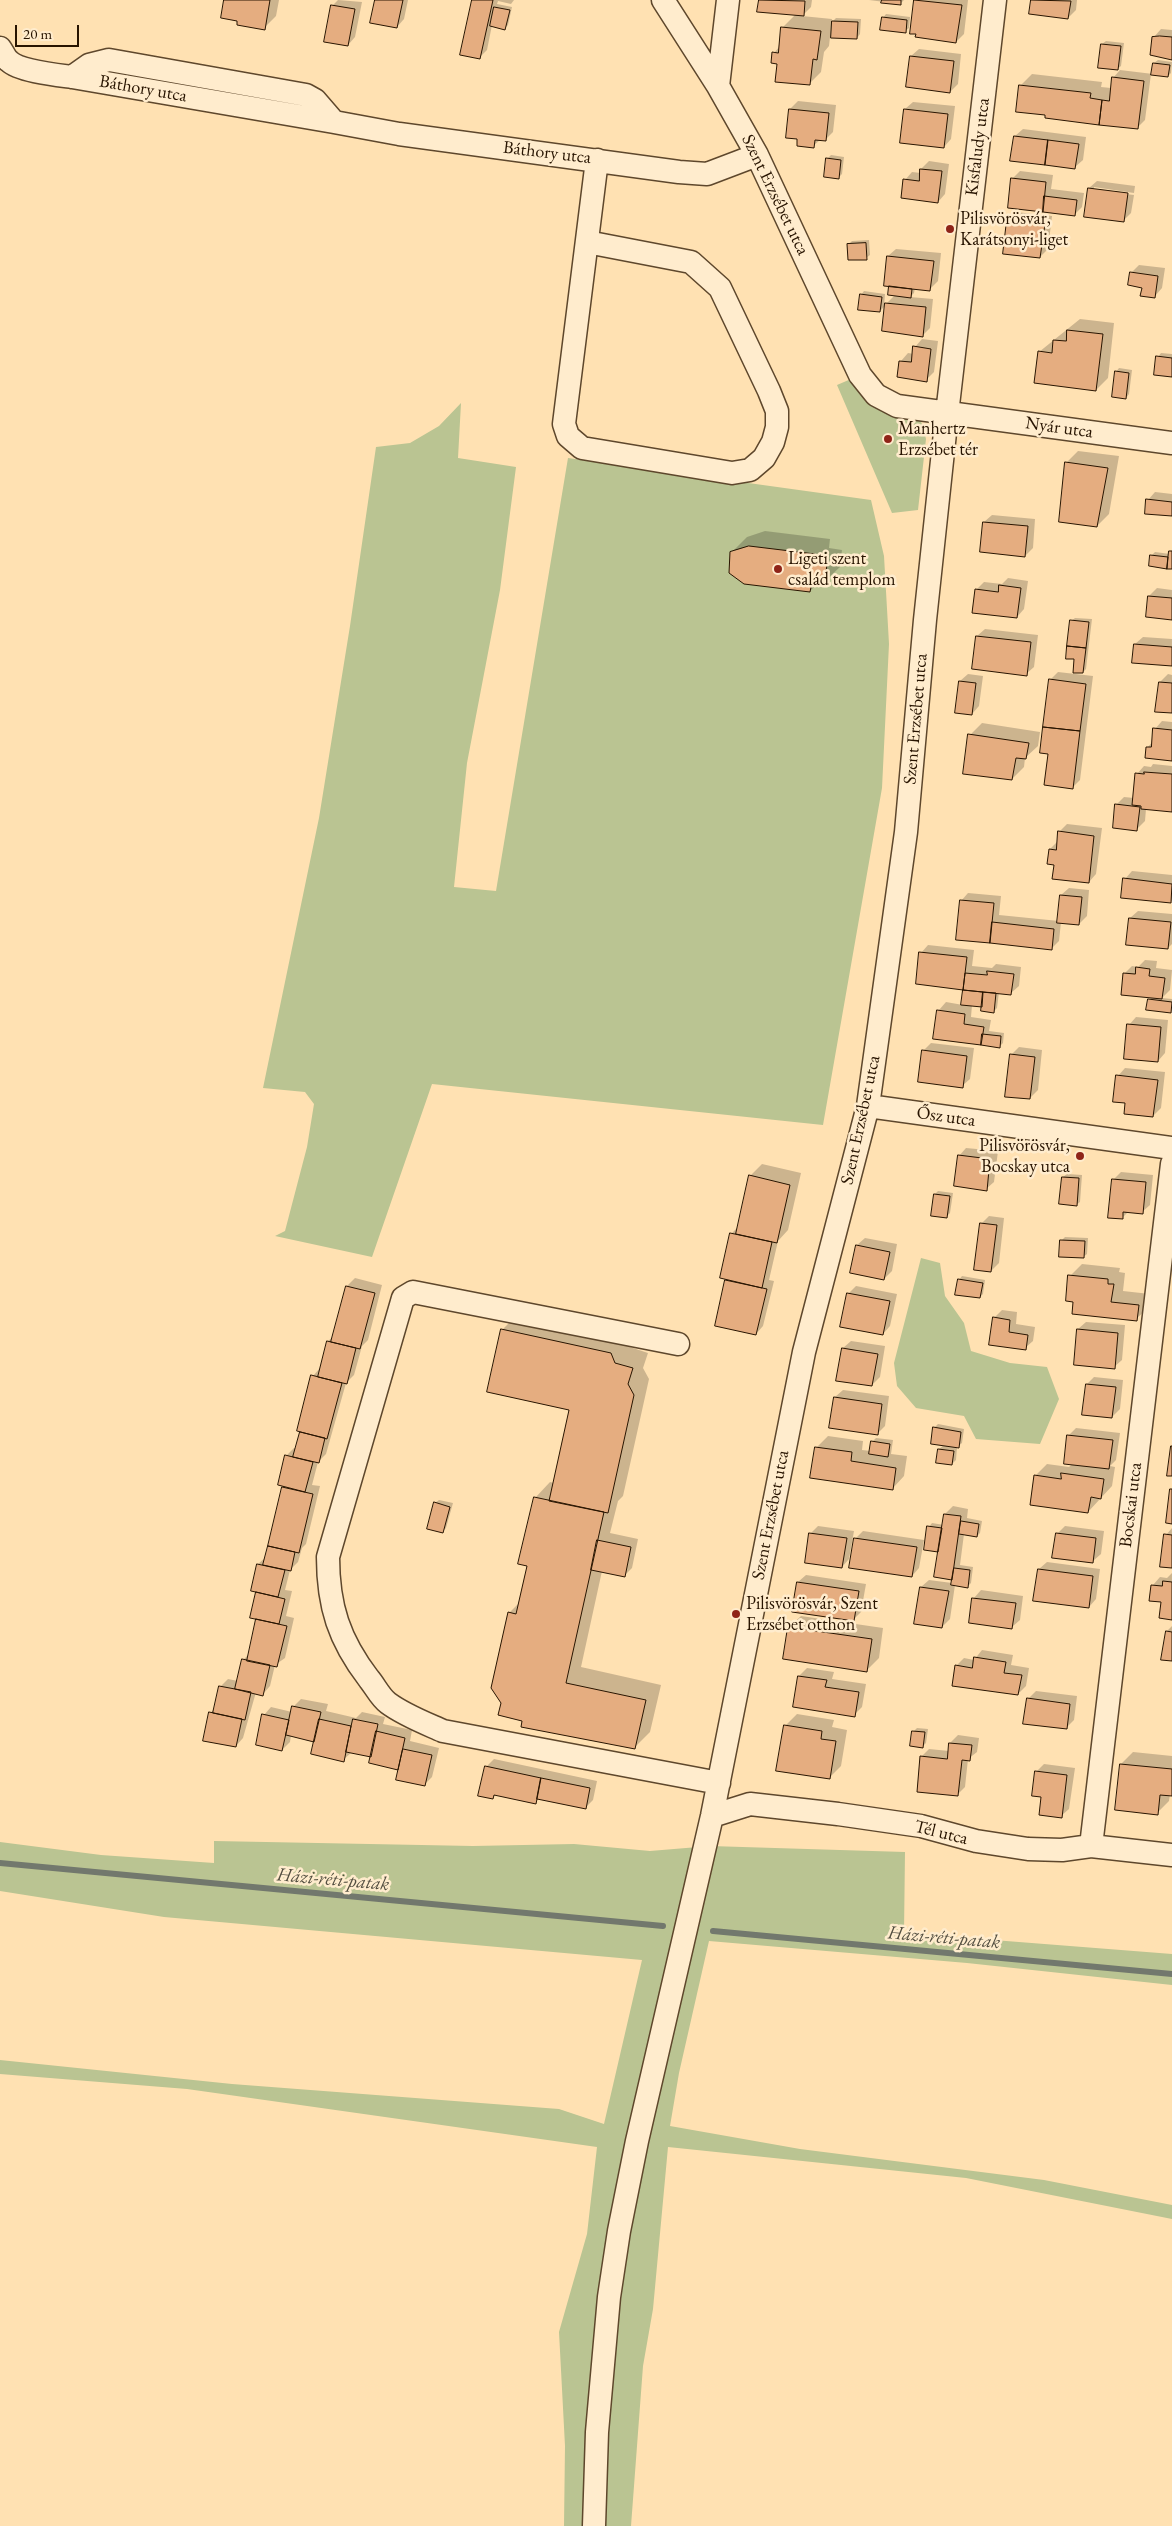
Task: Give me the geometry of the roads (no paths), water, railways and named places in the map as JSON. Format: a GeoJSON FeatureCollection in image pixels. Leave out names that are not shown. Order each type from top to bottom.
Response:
{"type":"FeatureCollection","features":[{"type":"Feature","properties":{"kind":"street","name":"Szent Erzsébet utca"},"geometry":{"type":"LineString","coordinates":[[594,2526],[597,2432],[608,2297],[619,2231],[637,2141],[719,1783],[804,1352],[868,1106],[907,822],[925,620],[947,414],[897,406],[876,395],[860,375],[757,155],[718,86],[664,0]]}},
{"type":"Feature","properties":{"kind":"street"},"geometry":{"type":"LineString","coordinates":[[718,86],[728,0]]}},
{"type":"Feature","properties":{"kind":"street","name":"Kisfaludy utca"},"geometry":{"type":"LineString","coordinates":[[947,414],[995,0]]}},
{"type":"Feature","properties":{"kind":"street","name":"Báthory utca"},"geometry":{"type":"LineString","coordinates":[[0,48],[14,65],[72,77],[399,134],[707,174],[757,155]]}},
{"type":"Feature","properties":{"kind":"street","name":"Báthory utca"},"geometry":{"type":"LineString","coordinates":[[72,77],[88,65],[109,60],[306,95],[315,100],[334,122]]}},
{"type":"Feature","properties":{"kind":"street"},"geometry":{"type":"LineString","coordinates":[[587,242],[691,262],[720,288],[777,411],[777,427],[773,442],[764,458],[750,470],[732,473],[582,448],[568,436],[564,424],[597,160]]}},
{"type":"Feature","properties":{"kind":"street","name":"Nyár utca"},"geometry":{"type":"LineString","coordinates":[[947,414],[1172,443]]}},
{"type":"Feature","properties":{"kind":"street","name":"Ősz utca"},"geometry":{"type":"LineString","coordinates":[[868,1106],[1172,1148]]}},
{"type":"Feature","properties":{"kind":"street","name":"Bocskai utca"},"geometry":{"type":"LineString","coordinates":[[1091,1846],[1172,1164]]}},
{"type":"Feature","properties":{"kind":"street"},"geometry":{"type":"LineString","coordinates":[[678,1344],[413,1292],[403,1298],[328,1557],[328,1589],[336,1625],[356,1662],[387,1702],[417,1720],[443,1731],[719,1783]]}},
{"type":"Feature","properties":{"kind":"street","name":"Tél utca"},"geometry":{"type":"LineString","coordinates":[[712,1816],[750,1804],[921,1826],[976,1842],[1028,1849],[1062,1850],[1091,1846],[1172,1855]]}},
{"type":"Feature","properties":{"kind":"waterway","name":"Házi-réti-patak"},"geometry":{"type":"LineString","coordinates":[[0,1863],[663,1926]]}},
{"type":"Feature","properties":{"kind":"waterway","name":"Házi-réti-patak"},"geometry":{"type":"LineString","coordinates":[[713,1931],[1172,1974]]}},
{"type":"Feature","properties":{"kind":"place","name":"Pilisvörösvár, Karátsonyi-liget"},"geometry":{"type":"Point","coordinates":[950,229]}},
{"type":"Feature","properties":{"kind":"place","name":"Manhertz Erzsébet tér"},"geometry":{"type":"Point","coordinates":[888,439]}},
{"type":"Feature","properties":{"kind":"place","name":"Ligeti szent család templom"},"geometry":{"type":"Point","coordinates":[778,569]}},
{"type":"Feature","properties":{"kind":"place","name":"Pilisvörösvár, Bocskay utca"},"geometry":{"type":"Point","coordinates":[1080,1156]}},
{"type":"Feature","properties":{"kind":"place","name":"Pilisvörösvár, Szent Erzsébet otthon"},"geometry":{"type":"Point","coordinates":[736,1614]}}]}
